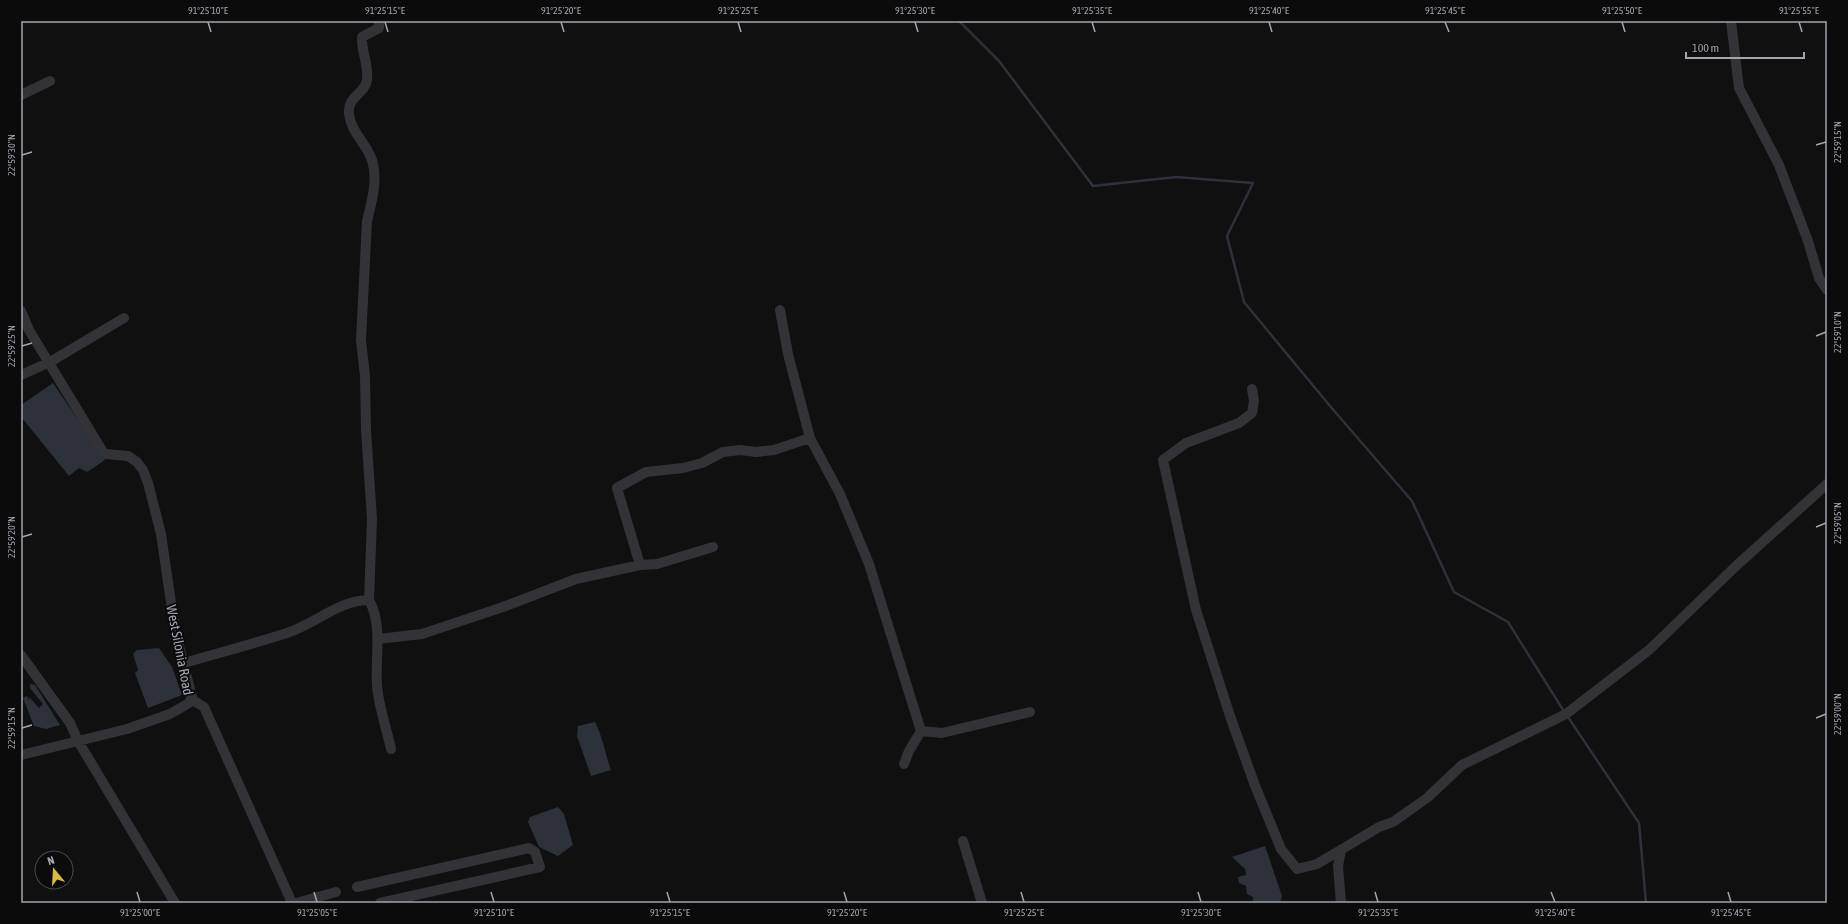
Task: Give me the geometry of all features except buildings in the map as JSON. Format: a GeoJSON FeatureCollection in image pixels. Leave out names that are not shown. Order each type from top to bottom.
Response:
{"type":"FeatureCollection","features":[{"type":"Feature","properties":{"kind":"street"},"geometry":{"type":"LineString","coordinates":[[379,21],[379,28],[362,37],[367,80],[364,86],[350,101],[349,112],[352,128],[372,159],[375,178],[372,202],[367,221],[361,340],[365,376],[366,430],[372,519],[369,600],[372,606],[378,639],[377,687],[391,749]]}},
{"type":"Feature","properties":{"kind":"street"},"geometry":{"type":"LineString","coordinates":[[1731,21],[1739,88],[1779,165],[1808,241],[1819,278],[1827,290]]}},
{"type":"Feature","properties":{"kind":"street"},"geometry":{"type":"LineString","coordinates":[[21,95],[50,81]]}},
{"type":"Feature","properties":{"kind":"street"},"geometry":{"type":"LineString","coordinates":[[780,310],[788,354],[810,438],[840,494],[869,564],[921,732],[909,751],[904,764]]}},
{"type":"Feature","properties":{"kind":"street"},"geometry":{"type":"LineString","coordinates":[[21,311],[29,330],[50,362]]}},
{"type":"Feature","properties":{"kind":"street"},"geometry":{"type":"LineString","coordinates":[[21,375],[50,362],[124,318]]}},
{"type":"Feature","properties":{"kind":"street","name":"West Silonia Road"},"geometry":{"type":"LineString","coordinates":[[21,755],[126,730],[170,714],[189,704],[192,699],[175,630],[161,534],[148,483],[143,470],[137,462],[128,456],[106,454],[103,452],[50,362]]}},
{"type":"Feature","properties":{"kind":"street"},"geometry":{"type":"LineString","coordinates":[[1252,389],[1254,400],[1252,413],[1239,424],[1186,443],[1163,460],[1196,610],[1251,776],[1281,849],[1297,869],[1317,864],[1379,827],[1392,822],[1427,798],[1462,765],[1566,714],[1649,650],[1736,566],[1827,484]]}},
{"type":"Feature","properties":{"kind":"street"},"geometry":{"type":"LineString","coordinates":[[640,564],[617,488],[646,472],[683,468],[702,463],[723,452],[740,450],[756,452],[774,450],[810,438]]}},
{"type":"Feature","properties":{"kind":"street"},"geometry":{"type":"LineString","coordinates":[[378,639],[422,634],[503,607],[576,579],[640,564],[656,564],[713,548]]}},
{"type":"Feature","properties":{"kind":"street"},"geometry":{"type":"LineString","coordinates":[[184,663],[289,632],[335,609],[362,600],[369,600]]}},
{"type":"Feature","properties":{"kind":"street"},"geometry":{"type":"LineString","coordinates":[[21,655],[70,723],[78,741],[175,903]]}},
{"type":"Feature","properties":{"kind":"street"},"geometry":{"type":"LineString","coordinates":[[192,699],[204,707],[292,903]]}},
{"type":"Feature","properties":{"kind":"street"},"geometry":{"type":"LineString","coordinates":[[921,732],[942,733],[1030,712]]}},
{"type":"Feature","properties":{"kind":"street"},"geometry":{"type":"LineString","coordinates":[[962,842],[982,903]]}},
{"type":"Feature","properties":{"kind":"street"},"geometry":{"type":"LineString","coordinates":[[357,887],[529,848],[535,852],[540,867],[380,903]]}},
{"type":"Feature","properties":{"kind":"street"},"geometry":{"type":"LineString","coordinates":[[1341,850],[1338,866],[1341,903]]}},
{"type":"Feature","properties":{"kind":"street"},"geometry":{"type":"LineString","coordinates":[[296,903],[336,892]]}},
{"type":"Feature","properties":{"kind":"shaded area"},"geometry":{"type":"Polygon","coordinates":[[[53,383],[105,460],[87,472],[79,468],[69,476],[22,418],[21,405],[53,383]]]}},
{"type":"Feature","properties":{"kind":"shaded area"},"geometry":{"type":"Polygon","coordinates":[[[159,648],[172,667],[182,695],[148,708],[135,673],[138,670],[133,654],[137,650],[159,648]]]}},
{"type":"Feature","properties":{"kind":"shaded area"},"geometry":{"type":"Polygon","coordinates":[[[30,684],[35,685],[60,725],[46,729],[34,726],[23,698],[27,696],[29,701],[29,697],[39,708],[43,704],[30,688],[30,684]]]}},
{"type":"Feature","properties":{"kind":"shaded area"},"geometry":{"type":"Polygon","coordinates":[[[595,722],[611,770],[591,776],[577,736],[578,726],[595,722]]]}},
{"type":"Feature","properties":{"kind":"shaded area"},"geometry":{"type":"Polygon","coordinates":[[[558,807],[564,814],[573,845],[558,856],[539,847],[528,822],[530,817],[558,807]]]}},
{"type":"Feature","properties":{"kind":"shaded area"},"geometry":{"type":"Polygon","coordinates":[[[1265,846],[1282,896],[1280,903],[1253,903],[1253,897],[1247,894],[1246,886],[1239,883],[1238,877],[1246,875],[1245,869],[1232,857],[1265,846]]]}},
{"type":"Feature","properties":{"kind":"waterway"},"geometry":{"type":"LineString","coordinates":[[959,21],[999,61],[1093,186],[1176,177],[1253,183],[1227,236],[1244,302],[1330,406],[1412,501],[1454,592],[1508,622],[1565,713]]}},
{"type":"Feature","properties":{"kind":"waterway"},"geometry":{"type":"LineString","coordinates":[[1568,717],[1639,823],[1646,903]]}}]}
